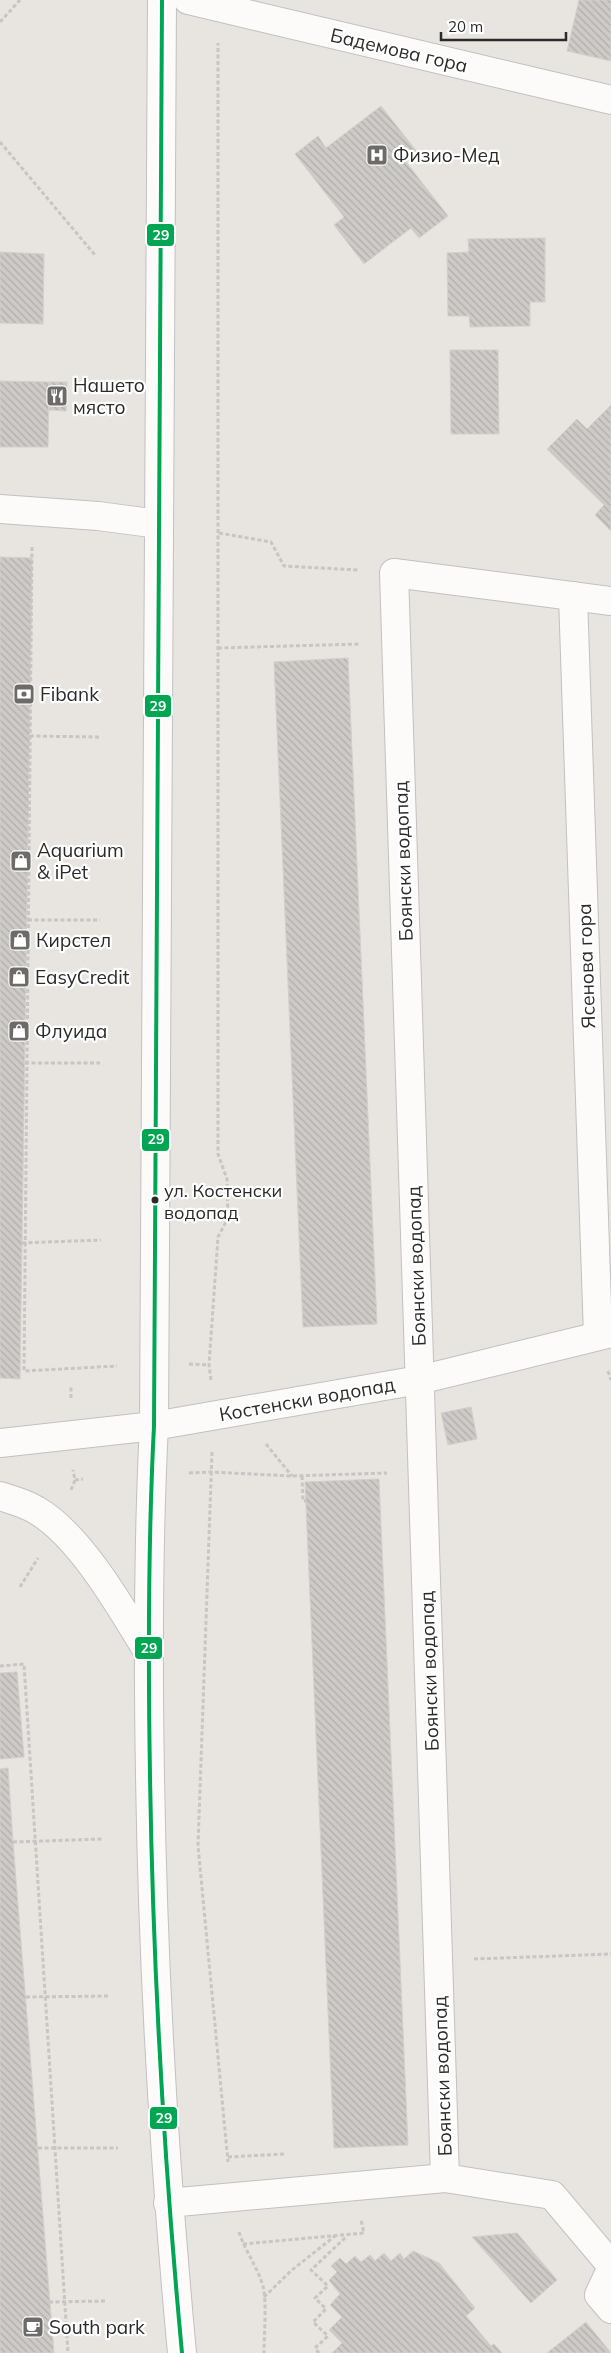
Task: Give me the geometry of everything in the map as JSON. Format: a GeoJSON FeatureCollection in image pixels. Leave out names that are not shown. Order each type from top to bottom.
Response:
{"type":"FeatureCollection","features":[{"type":"Feature","properties":{"kind":"street"},"geometry":{"type":"LineString","coordinates":[[162,0],[154,1426],[148,1652],[152,1918],[168,2203],[182,2353]]}},
{"type":"Feature","properties":{"kind":"street","name":"Бадемова гора"},"geometry":{"type":"LineString","coordinates":[[188,0],[611,100]]}},
{"type":"Feature","properties":{"kind":"street"},"geometry":{"type":"LineString","coordinates":[[0,509],[98,516],[159,524]]}},
{"type":"Feature","properties":{"kind":"street"},"geometry":{"type":"LineString","coordinates":[[394,573],[611,600]]}},
{"type":"Feature","properties":{"kind":"street","name":"Боянски водопад"},"geometry":{"type":"LineString","coordinates":[[394,573],[445,2178]]}},
{"type":"Feature","properties":{"kind":"street","name":"Ясенова гора"},"geometry":{"type":"LineString","coordinates":[[573,596],[605,1335]]}},
{"type":"Feature","properties":{"kind":"street","name":"Костенски водопад"},"geometry":{"type":"LineString","coordinates":[[0,1443],[154,1426],[419,1380],[605,1335]]}},
{"type":"Feature","properties":{"kind":"street"},"geometry":{"type":"LineString","coordinates":[[0,1496],[36,1510],[55,1524],[83,1554],[113,1595],[148,1652]]}},
{"type":"Feature","properties":{"kind":"street"},"geometry":{"type":"LineString","coordinates":[[168,2203],[445,2178],[552,2195],[611,2265]]}},
{"type":"Feature","properties":{"kind":"street"},"geometry":{"type":"LineString","coordinates":[[611,2269],[599,2295],[611,2309]]}},
{"type":"Feature","properties":{"kind":"path"},"geometry":{"type":"LineString","coordinates":[[0,22],[20,0]]}},
{"type":"Feature","properties":{"kind":"path"},"geometry":{"type":"LineString","coordinates":[[211,1382],[209,1365],[218,1238],[228,1218],[227,1179],[218,1154],[218,8]]}},
{"type":"Feature","properties":{"kind":"path"},"geometry":{"type":"LineString","coordinates":[[0,142],[95,255]]}},
{"type":"Feature","properties":{"kind":"path"},"geometry":{"type":"LineString","coordinates":[[219,533],[270,542],[284,566],[394,573]]}},
{"type":"Feature","properties":{"kind":"path"},"geometry":{"type":"LineString","coordinates":[[32,558],[24,1371],[117,1366]]}},
{"type":"Feature","properties":{"kind":"path"},"geometry":{"type":"LineString","coordinates":[[218,648],[396,643]]}},
{"type":"Feature","properties":{"kind":"path"},"geometry":{"type":"LineString","coordinates":[[30,736],[99,737]]}},
{"type":"Feature","properties":{"kind":"path"},"geometry":{"type":"LineString","coordinates":[[28,920],[100,920]]}},
{"type":"Feature","properties":{"kind":"path"},"geometry":{"type":"LineString","coordinates":[[26,1063],[100,1063]]}},
{"type":"Feature","properties":{"kind":"path"},"geometry":{"type":"LineString","coordinates":[[24,1243],[101,1240]]}},
{"type":"Feature","properties":{"kind":"path"},"geometry":{"type":"LineString","coordinates":[[188,1364],[209,1365]]}},
{"type":"Feature","properties":{"kind":"path"},"geometry":{"type":"LineString","coordinates":[[71,1387],[71,1398]]}},
{"type":"Feature","properties":{"kind":"path"},"geometry":{"type":"LineString","coordinates":[[266,1444],[292,1476]]}},
{"type":"Feature","properties":{"kind":"path"},"geometry":{"type":"LineString","coordinates":[[212,1447],[198,1846],[232,2197],[235,2220],[243,2244],[256,2264],[264,2288],[264,2353]]}},
{"type":"Feature","properties":{"kind":"path"},"geometry":{"type":"LineString","coordinates":[[183,1474],[210,1472],[302,1476],[422,1472]]}},
{"type":"Feature","properties":{"kind":"path"},"geometry":{"type":"LineString","coordinates":[[302,1476],[303,1501],[306,1501]]}},
{"type":"Feature","properties":{"kind":"path"},"geometry":{"type":"LineString","coordinates":[[75,1480],[82,1480]]}},
{"type":"Feature","properties":{"kind":"path"},"geometry":{"type":"LineString","coordinates":[[20,1587],[39,1556]]}},
{"type":"Feature","properties":{"kind":"path"},"geometry":{"type":"LineString","coordinates":[[0,1666],[24,1664],[68,2353]]}},
{"type":"Feature","properties":{"kind":"path"},"geometry":{"type":"LineString","coordinates":[[13,1842],[102,1839]]}},
{"type":"Feature","properties":{"kind":"path"},"geometry":{"type":"LineString","coordinates":[[438,1961],[611,1954]]}},
{"type":"Feature","properties":{"kind":"path"},"geometry":{"type":"LineString","coordinates":[[26,1997],[110,1996]]}},
{"type":"Feature","properties":{"kind":"path"},"geometry":{"type":"LineString","coordinates":[[38,2148],[118,2148]]}},
{"type":"Feature","properties":{"kind":"path"},"geometry":{"type":"LineString","coordinates":[[228,2157],[286,2154]]}},
{"type":"Feature","properties":{"kind":"path"},"geometry":{"type":"LineString","coordinates":[[243,2244],[364,2233],[355,2186]]}},
{"type":"Feature","properties":{"kind":"path"},"geometry":{"type":"LineString","coordinates":[[319,2353],[315,2348],[328,2336],[314,2322],[326,2309],[315,2298],[328,2286],[311,2270],[347,2235]]}},
{"type":"Feature","properties":{"kind":"path"},"geometry":{"type":"LineString","coordinates":[[264,2298],[292,2270],[335,2236]]}},
{"type":"Feature","properties":{"kind":"path"},"geometry":{"type":"LineString","coordinates":[[50,2302],[107,2301]]}},
{"type":"Feature","properties":{"kind":"building"},"geometry":{"type":"Polygon","coordinates":[[[579,0],[611,0],[611,61],[567,51],[579,0]]]}},
{"type":"Feature","properties":{"kind":"building"},"geometry":{"type":"Polygon","coordinates":[[[381,106],[418,153],[406,162],[448,216],[419,238],[411,228],[364,264],[334,225],[344,217],[295,154],[318,136],[326,148],[381,106]]]}},
{"type":"Feature","properties":{"kind":"building"},"geometry":{"type":"Polygon","coordinates":[[[545,238],[545,302],[530,302],[530,326],[470,327],[469,316],[448,316],[447,253],[469,252],[468,239],[545,238]]]}},
{"type":"Feature","properties":{"kind":"building"},"geometry":{"type":"Polygon","coordinates":[[[0,252],[44,254],[43,324],[0,323],[0,252]]]}},
{"type":"Feature","properties":{"kind":"building"},"geometry":{"type":"Polygon","coordinates":[[[450,350],[498,350],[499,434],[451,434],[450,350]]]}},
{"type":"Feature","properties":{"kind":"building"},"geometry":{"type":"Polygon","coordinates":[[[0,381],[49,382],[48,447],[0,447],[0,381]]]}},
{"type":"Feature","properties":{"kind":"building"},"geometry":{"type":"Polygon","coordinates":[[[49,382],[67,382],[66,411],[49,410],[49,382]]]}},
{"type":"Feature","properties":{"kind":"building"},"geometry":{"type":"Polygon","coordinates":[[[611,405],[611,531],[595,515],[604,505],[547,449],[577,419],[587,429],[611,405]]]}},
{"type":"Feature","properties":{"kind":"building"},"geometry":{"type":"Polygon","coordinates":[[[0,557],[32,558],[20,1379],[0,1378],[0,557]]]}},
{"type":"Feature","properties":{"kind":"building"},"geometry":{"type":"Polygon","coordinates":[[[348,658],[377,1324],[303,1327],[274,662],[348,658]]]}},
{"type":"Feature","properties":{"kind":"building"},"geometry":{"type":"Polygon","coordinates":[[[471,1407],[477,1439],[448,1445],[441,1413],[471,1407]]]}},
{"type":"Feature","properties":{"kind":"building"},"geometry":{"type":"Polygon","coordinates":[[[379,1479],[408,2145],[334,2148],[305,1482],[379,1479]]]}},
{"type":"Feature","properties":{"kind":"building"},"geometry":{"type":"Polygon","coordinates":[[[17,1672],[24,1757],[0,1759],[0,1673],[17,1672]]]}},
{"type":"Feature","properties":{"kind":"building"},"geometry":{"type":"Polygon","coordinates":[[[8,1768],[54,2353],[0,2353],[0,1769],[8,1768]]]}},
{"type":"Feature","properties":{"kind":"building"},"geometry":{"type":"Polygon","coordinates":[[[517,2233],[557,2280],[531,2303],[472,2237],[517,2233]]]}},
{"type":"Feature","properties":{"kind":"building"},"geometry":{"type":"Polygon","coordinates":[[[413,2251],[439,2263],[475,2308],[466,2316],[491,2346],[494,2344],[502,2353],[332,2353],[342,2343],[329,2330],[342,2317],[330,2305],[340,2294],[329,2280],[337,2272],[331,2266],[340,2258],[346,2264],[355,2256],[361,2262],[370,2255],[375,2261],[384,2253],[391,2261],[400,2253],[404,2259],[413,2251]]]}},
{"type":"Feature","properties":{"kind":"building"},"geometry":{"type":"Polygon","coordinates":[[[586,2322],[611,2353],[547,2353],[586,2322]]]}},
{"type":"Feature","properties":{"kind":"transit line","name":"29"},"geometry":{"type":"LineString","coordinates":[[162,0],[154,1426],[149,1688],[151,1848],[157,1993],[165,2137],[182,2353]]}},
{"type":"Feature","properties":{"kind":"place","name":"Физио-Мед"},"geometry":{"type":"Point","coordinates":[377,155]}},
{"type":"Feature","properties":{"kind":"place","name":"Нашето място"},"geometry":{"type":"Point","coordinates":[57,396]}},
{"type":"Feature","properties":{"kind":"place","name":"Fibank"},"geometry":{"type":"Point","coordinates":[24,694]}},
{"type":"Feature","properties":{"kind":"place","name":"Aquarium & iPet"},"geometry":{"type":"Point","coordinates":[21,861]}},
{"type":"Feature","properties":{"kind":"place","name":"Кирстел"},"geometry":{"type":"Point","coordinates":[20,940]}},
{"type":"Feature","properties":{"kind":"place","name":"EasyCredit"},"geometry":{"type":"Point","coordinates":[19,977]}},
{"type":"Feature","properties":{"kind":"place","name":"Флуида"},"geometry":{"type":"Point","coordinates":[19,1031]}},
{"type":"Feature","properties":{"kind":"place","name":"ул. Костенски водопад"},"geometry":{"type":"Point","coordinates":[155,1200]}},
{"type":"Feature","properties":{"kind":"place","name":"South park"},"geometry":{"type":"Point","coordinates":[33,2327]}}]}
